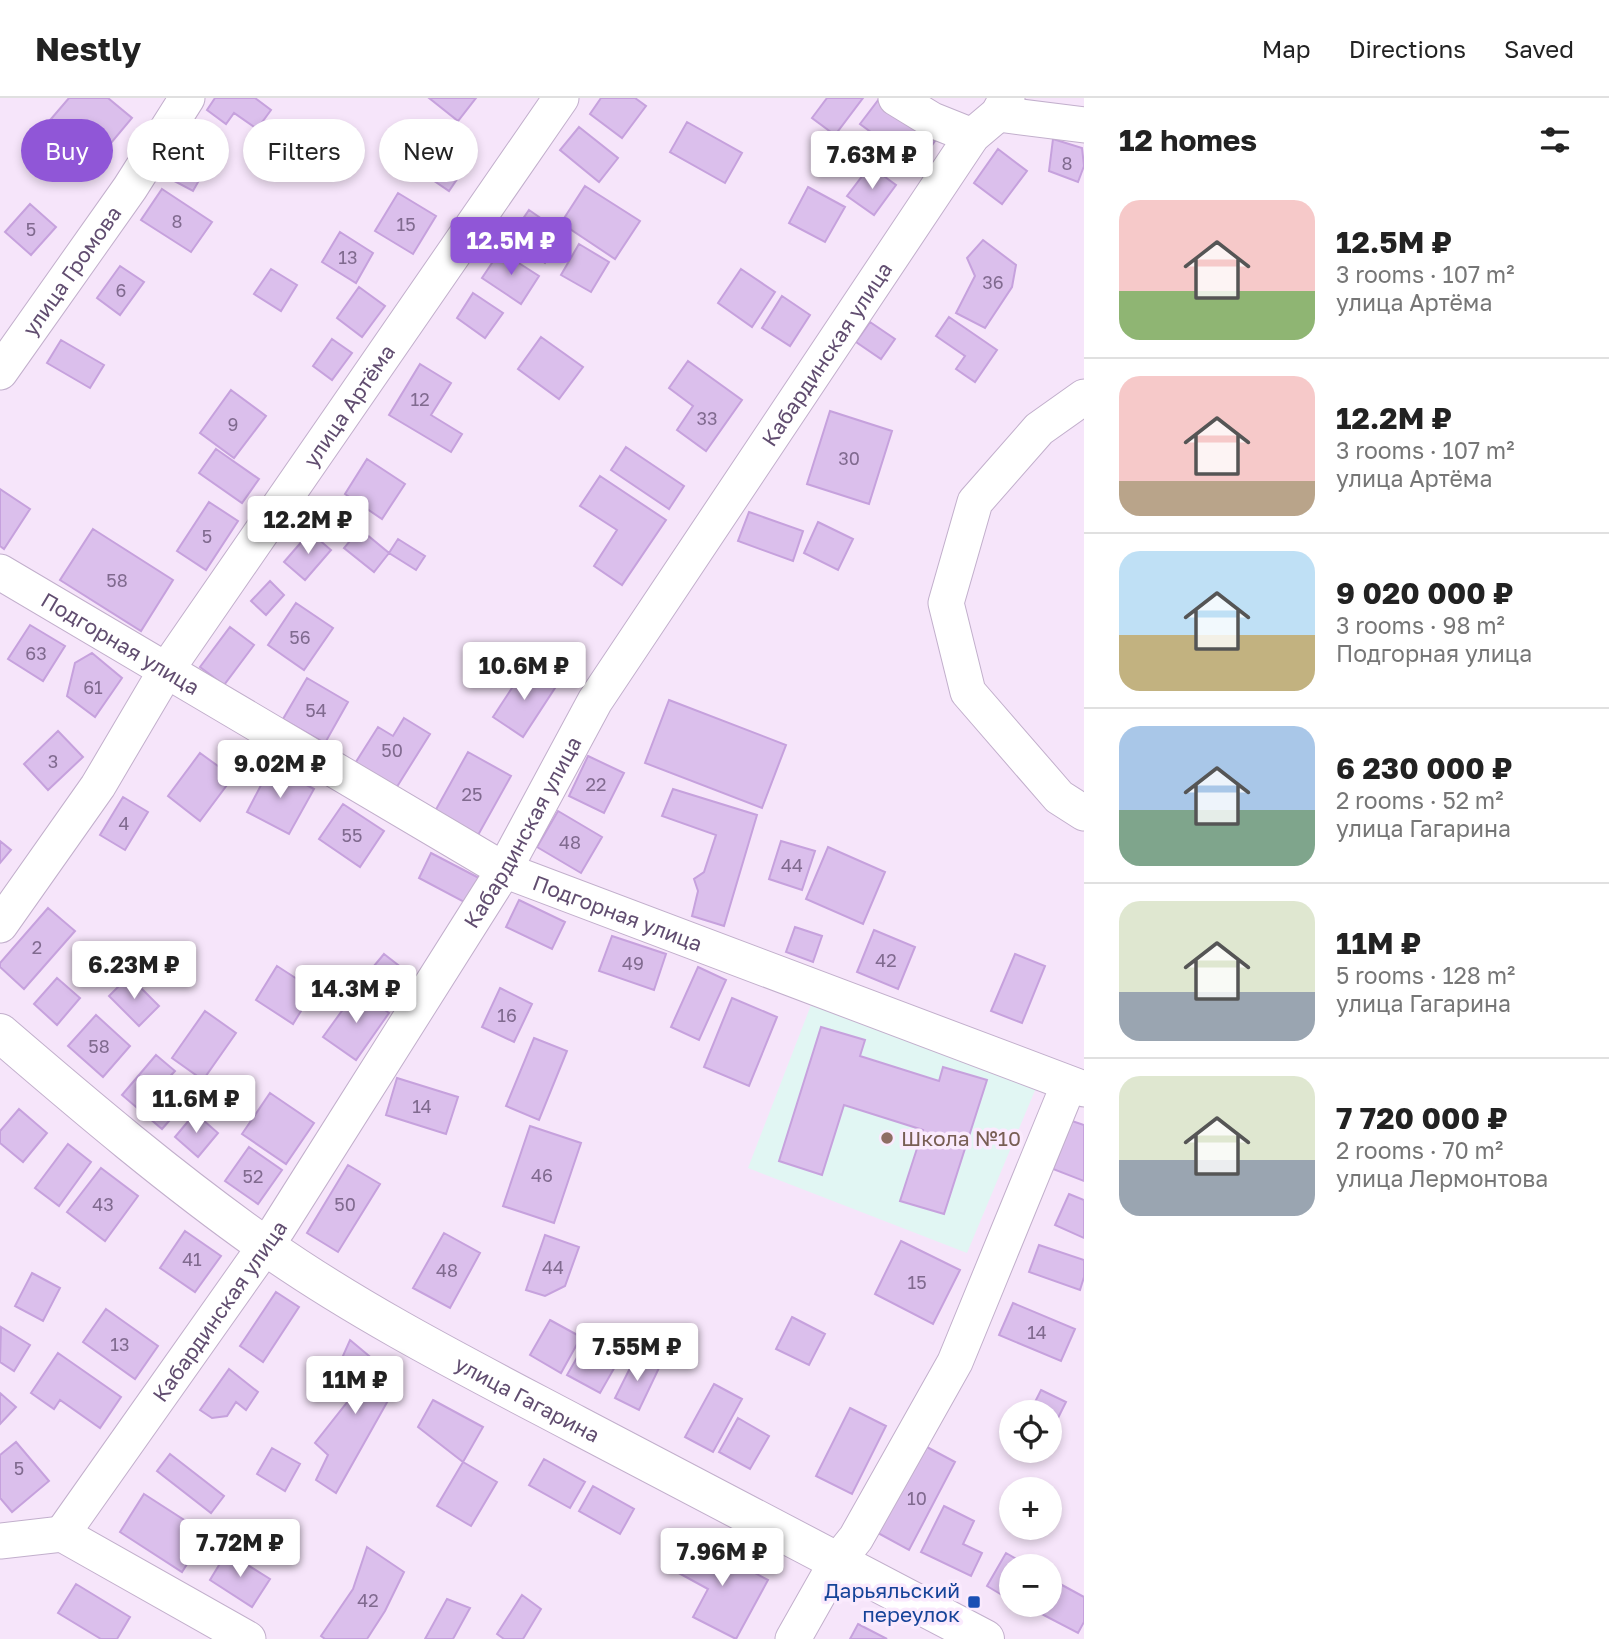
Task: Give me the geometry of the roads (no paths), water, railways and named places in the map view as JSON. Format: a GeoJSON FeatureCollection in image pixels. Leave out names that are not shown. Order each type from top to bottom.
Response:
{"type":"FeatureCollection","features":[{"type":"Feature","properties":{"kind":"street","name":"улица Громова"},"geometry":{"type":"LineString","coordinates":[[0,372],[130,188],[187,98]]}},
{"type":"Feature","properties":{"kind":"street","name":"улица Артёма"},"geometry":{"type":"LineString","coordinates":[[0,925],[98,786],[167,669],[561,98]]}},
{"type":"Feature","properties":{"kind":"street"},"geometry":{"type":"LineString","coordinates":[[896,98],[932,120],[992,116],[1084,125]]}},
{"type":"Feature","properties":{"kind":"street","name":"Кабардинская улица"},"geometry":{"type":"LineString","coordinates":[[62,1534],[266,1246],[504,870],[595,702],[992,116]]}},
{"type":"Feature","properties":{"kind":"street"},"geometry":{"type":"LineString","coordinates":[[1084,397],[1039,429],[975,502],[946,603],[968,692],[1059,797],[1084,813]]}},
{"type":"Feature","properties":{"kind":"street","name":"Подгорная улица"},"geometry":{"type":"LineString","coordinates":[[0,572],[504,870],[1077,1087]]}},
{"type":"Feature","properties":{"kind":"street","name":"улица Гагарина"},"geometry":{"type":"LineString","coordinates":[[0,1033],[101,1120],[266,1246],[373,1314],[836,1563],[985,1639]]}},
{"type":"Feature","properties":{"kind":"street"},"geometry":{"type":"LineString","coordinates":[[793,1639],[836,1563],[856,1538],[955,1362],[1077,1087]]}},
{"type":"Feature","properties":{"kind":"street"},"geometry":{"type":"LineString","coordinates":[[0,1541],[62,1534],[248,1639]]}},
{"type":"Feature","properties":{"kind":"place","name":"Школа №10"},"geometry":{"type":"Point","coordinates":[887,1138]}},
{"type":"Feature","properties":{"kind":"place","name":"Дарьяльский переулок"},"geometry":{"type":"Point","coordinates":[974,1602]}}]}
